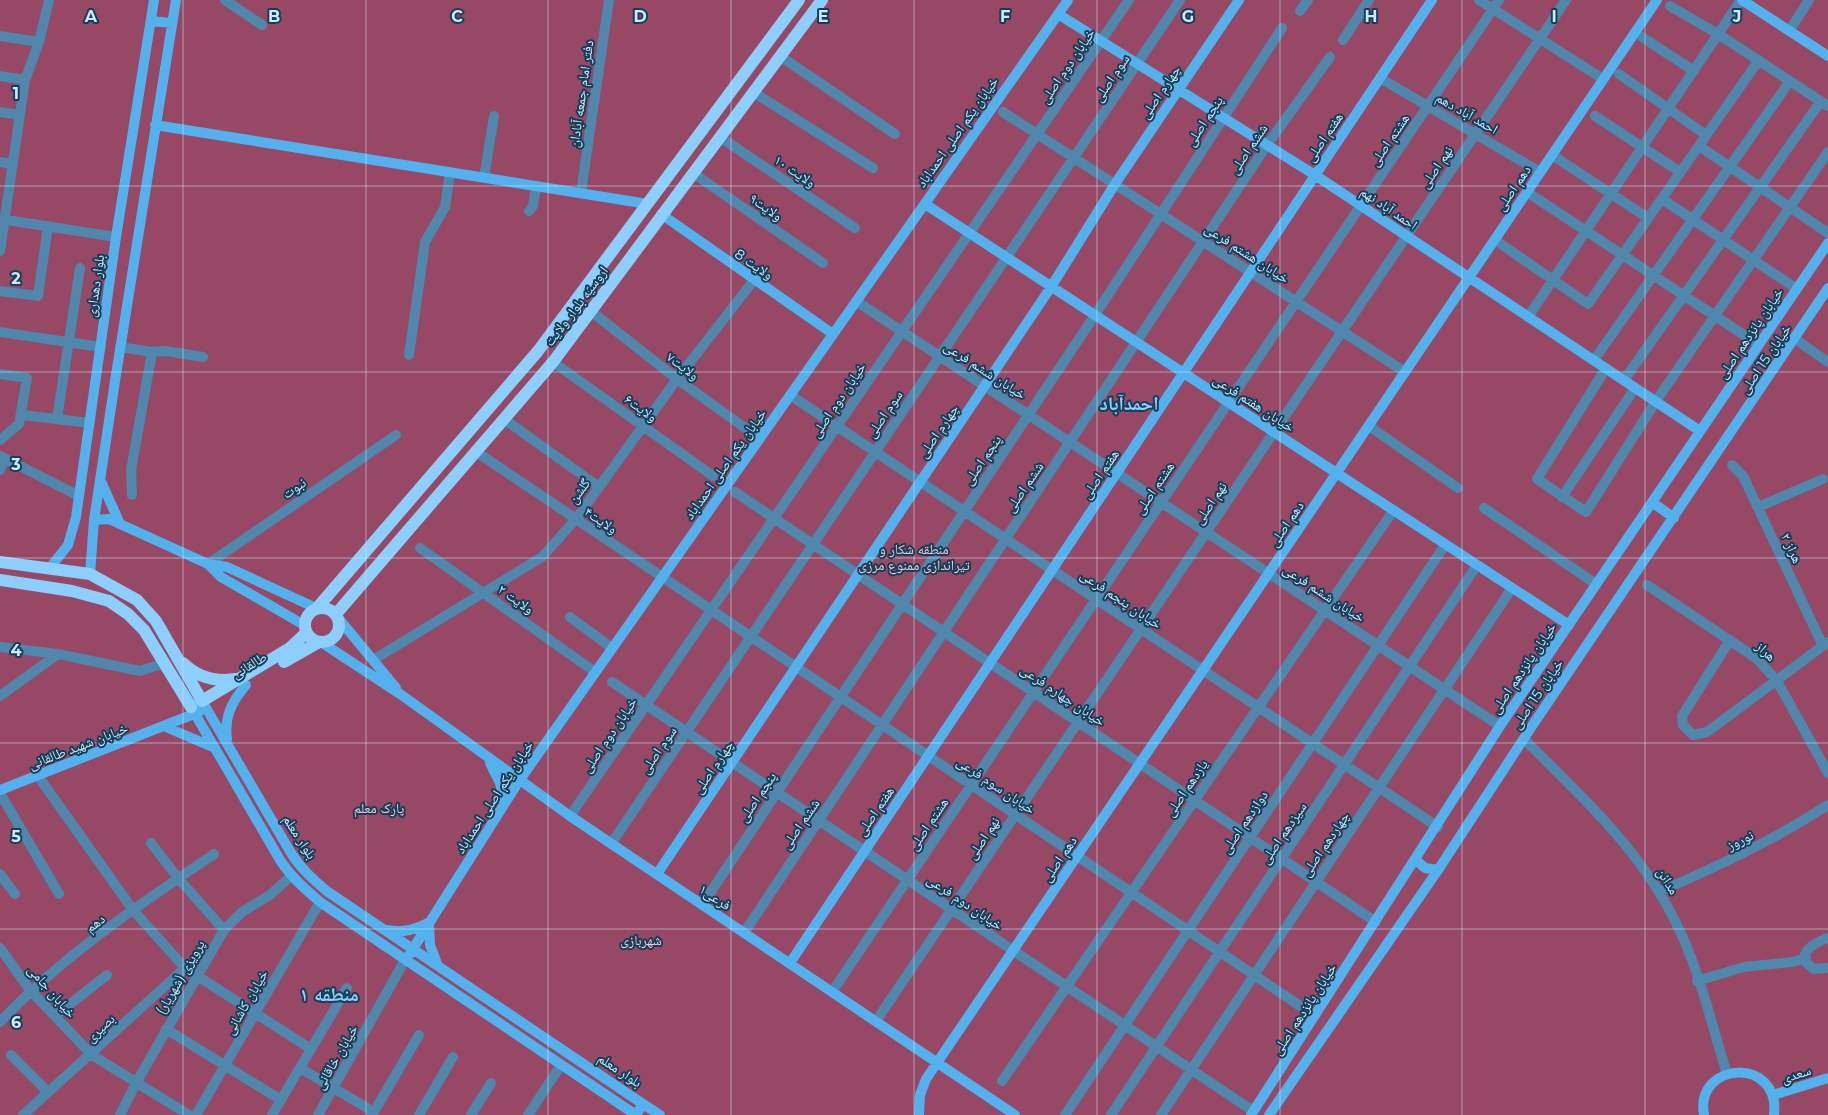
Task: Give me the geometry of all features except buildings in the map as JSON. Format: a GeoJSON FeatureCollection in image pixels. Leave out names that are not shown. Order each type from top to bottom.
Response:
{"type":"FeatureCollection","features":[{"type":"Feature","properties":{"kind":"main road","name":"بلوار دهداری"},"geometry":{"type":"LineString","coordinates":[[49,569],[68,545],[76,517],[116,237],[154,0]]}},
{"type":"Feature","properties":{"kind":"main road"},"geometry":{"type":"LineString","coordinates":[[72,591],[90,574],[94,520],[100,479],[176,0]]}},
{"type":"Feature","properties":{"kind":"main road","name":"اروسیّه بلوار ولایت"},"geometry":{"type":"LineString","coordinates":[[317,608],[538,351],[799,0]]}},
{"type":"Feature","properties":{"kind":"main road","name":"اروسیّه بلوار ولایت"},"geometry":{"type":"LineString","coordinates":[[337,617],[553,362],[592,312],[661,214],[822,0]]}},
{"type":"Feature","properties":{"kind":"main road","name":"خیابان یکم اصلی احمداباد"},"geometry":{"type":"LineString","coordinates":[[406,960],[519,781],[1068,0]]}},
{"type":"Feature","properties":{"kind":"main road","name":"چهارم اصلی"},"geometry":{"type":"LineString","coordinates":[[657,874],[1051,287],[1115,184],[1239,0]]}},
{"type":"Feature","properties":{"kind":"main road","name":"هفتم اصلی"},"geometry":{"type":"LineString","coordinates":[[790,964],[1432,0]]}},
{"type":"Feature","properties":{"kind":"main road","name":"دهم اصلی"},"geometry":{"type":"LineString","coordinates":[[919,1115],[920,1096],[926,1079],[1657,0]]}},
{"type":"Feature","properties":{"kind":"main road"},"geometry":{"type":"LineString","coordinates":[[1742,0],[1828,56]]}},
{"type":"Feature","properties":{"kind":"main road","name":"احمد آباد نهم"},"geometry":{"type":"LineString","coordinates":[[1058,14],[1138,62],[1315,175],[1700,431]]}},
{"type":"Feature","properties":{"kind":"main road"},"geometry":{"type":"LineString","coordinates":[[152,21],[172,23]]}},
{"type":"Feature","properties":{"kind":"main road"},"geometry":{"type":"LineString","coordinates":[[772,37],[782,53]]}},
{"type":"Feature","properties":{"kind":"main road"},"geometry":{"type":"LineString","coordinates":[[750,65],[760,68],[765,76]]}},
{"type":"Feature","properties":{"kind":"main road"},"geometry":{"type":"LineString","coordinates":[[155,125],[648,204]]}},
{"type":"Feature","properties":{"kind":"main road","name":"خیابان هفتم فرعی"},"geometry":{"type":"LineString","coordinates":[[925,204],[1569,625]]}},
{"type":"Feature","properties":{"kind":"main road","name":"ولایت 8"},"geometry":{"type":"LineString","coordinates":[[661,214],[833,334]]}},
{"type":"Feature","properties":{"kind":"main road","name":"خیابان پانزدهم اصلی"},"geometry":{"type":"LineString","coordinates":[[1252,1113],[1438,826],[1500,726],[1828,243]]}},
{"type":"Feature","properties":{"kind":"main road","name":"خیابان 15 اصلی"},"geometry":{"type":"LineString","coordinates":[[1269,1115],[1438,870],[1828,288]]}},
{"type":"Feature","properties":{"kind":"main road"},"geometry":{"type":"LineString","coordinates":[[551,333],[556,342],[566,344]]}},
{"type":"Feature","properties":{"kind":"main road"},"geometry":{"type":"LineString","coordinates":[[538,351],[547,354],[553,362]]}},
{"type":"Feature","properties":{"kind":"main road"},"geometry":{"type":"LineString","coordinates":[[96,378],[115,381]]}},
{"type":"Feature","properties":{"kind":"main road"},"geometry":{"type":"LineString","coordinates":[[100,479],[120,524]]}},
{"type":"Feature","properties":{"kind":"main road"},"geometry":{"type":"LineString","coordinates":[[1652,502],[1674,518]]}},
{"type":"Feature","properties":{"kind":"main road"},"geometry":{"type":"LineString","coordinates":[[94,520],[109,519],[208,564],[227,567],[317,608],[328,608],[403,696]]}},
{"type":"Feature","properties":{"kind":"main road","name":"بلوار معلم"},"geometry":{"type":"LineString","coordinates":[[0,562],[90,574],[137,600],[156,621],[171,660],[199,708],[228,745],[301,868],[328,892],[383,930],[660,1115]]}},
{"type":"Feature","properties":{"kind":"main road"},"geometry":{"type":"LineString","coordinates":[[208,564],[220,577],[305,629],[312,639],[320,642],[403,696]]}},
{"type":"Feature","properties":{"kind":"main road","name":"بلوار معلم"},"geometry":{"type":"LineString","coordinates":[[0,580],[72,591],[109,601],[128,614],[171,660]]}},
{"type":"Feature","properties":{"kind":"main road"},"geometry":{"type":"LineString","coordinates":[[305,629],[306,617],[317,608]]}},
{"type":"Feature","properties":{"kind":"main road"},"geometry":{"type":"LineString","coordinates":[[320,642],[336,635],[337,617]]}},
{"type":"Feature","properties":{"kind":"main road","name":"طالقانی"},"geometry":{"type":"LineString","coordinates":[[243,682],[290,648],[305,629]]}},
{"type":"Feature","properties":{"kind":"main road","name":"طالقانی"},"geometry":{"type":"LineString","coordinates":[[199,708],[243,682],[320,642]]}},
{"type":"Feature","properties":{"kind":"main road"},"geometry":{"type":"LineString","coordinates":[[171,660],[205,678],[243,682],[228,712],[226,729],[228,745]]}},
{"type":"Feature","properties":{"kind":"main road","name":"فرعی۱"},"geometry":{"type":"LineString","coordinates":[[403,696],[570,816],[1016,1115]]}},
{"type":"Feature","properties":{"kind":"main road","name":"بلوار معلم"},"geometry":{"type":"LineString","coordinates":[[199,708],[215,748],[291,876],[320,902],[636,1115]]}},
{"type":"Feature","properties":{"kind":"main road","name":"خیابان شهيد طالقانی"},"geometry":{"type":"LineString","coordinates":[[0,792],[166,727],[199,708]]}},
{"type":"Feature","properties":{"kind":"main road"},"geometry":{"type":"LineString","coordinates":[[166,727],[215,748]]}},
{"type":"Feature","properties":{"kind":"main road"},"geometry":{"type":"LineString","coordinates":[[485,756],[495,771],[504,803]]}},
{"type":"Feature","properties":{"kind":"main road"},"geometry":{"type":"LineString","coordinates":[[1416,860],[1425,868],[1438,870]]}},
{"type":"Feature","properties":{"kind":"main road"},"geometry":{"type":"LineString","coordinates":[[383,930],[407,931],[429,923],[430,945],[438,966]]}},
{"type":"Feature","properties":{"kind":"main road"},"geometry":{"type":"LineString","coordinates":[[1704,1115],[1704,1097],[1709,1087],[1727,1074],[1738,1072],[1759,1078],[1773,1096],[1774,1115]]}},
{"type":"Feature","properties":{"kind":"main road","name":"سعدی"},"geometry":{"type":"LineString","coordinates":[[1773,1096],[1828,1078]]}},
{"type":"Feature","properties":{"kind":"main road"},"geometry":{"type":"LineString","coordinates":[[636,1115],[643,1104]]}},
{"type":"Feature","properties":{"kind":"street"},"geometry":{"type":"LineString","coordinates":[[0,251],[1,218],[12,164],[25,80],[39,42],[49,0]]}},
{"type":"Feature","properties":{"kind":"street"},"geometry":{"type":"LineString","coordinates":[[225,0],[262,25]]}},
{"type":"Feature","properties":{"kind":"street","name":"دفتر امام جمعه آبادان"},"geometry":{"type":"LineString","coordinates":[[581,192],[609,0]]}},
{"type":"Feature","properties":{"kind":"street","name":"خیابان دوم اصلی"},"geometry":{"type":"LineString","coordinates":[[570,816],[1129,0]]}},
{"type":"Feature","properties":{"kind":"street","name":"سوم اصلی"},"geometry":{"type":"LineString","coordinates":[[611,844],[1180,0]]}},
{"type":"Feature","properties":{"kind":"street"},"geometry":{"type":"LineString","coordinates":[[1300,11],[1308,0]]}},
{"type":"Feature","properties":{"kind":"street"},"geometry":{"type":"LineString","coordinates":[[1343,40],[1369,0]]}},
{"type":"Feature","properties":{"kind":"street"},"geometry":{"type":"LineString","coordinates":[[1479,0],[1496,4],[1540,38],[1603,79]]}},
{"type":"Feature","properties":{"kind":"street","name":"نهم اصلی"},"geometry":{"type":"LineString","coordinates":[[876,1021],[1566,0]]}},
{"type":"Feature","properties":{"kind":"street"},"geometry":{"type":"LineString","coordinates":[[1528,316],[1742,0]]}},
{"type":"Feature","properties":{"kind":"street"},"geometry":{"type":"LineString","coordinates":[[1789,31],[1809,0]]}},
{"type":"Feature","properties":{"kind":"street","name":"هشتم اصلی"},"geometry":{"type":"LineString","coordinates":[[832,992],[1496,4]]}},
{"type":"Feature","properties":{"kind":"street"},"geometry":{"type":"LineString","coordinates":[[1624,380],[1760,187],[1824,104],[1718,34],[1670,6]]}},
{"type":"Feature","properties":{"kind":"street","name":"پنجم اصلی"},"geometry":{"type":"LineString","coordinates":[[702,905],[1095,315],[1282,28]]}},
{"type":"Feature","properties":{"kind":"street"},"geometry":{"type":"LineString","coordinates":[[0,36],[39,42]]}},
{"type":"Feature","properties":{"kind":"street"},"geometry":{"type":"LineString","coordinates":[[1642,37],[1694,71]]}},
{"type":"Feature","properties":{"kind":"street"},"geometry":{"type":"LineString","coordinates":[[782,53],[895,134]]}},
{"type":"Feature","properties":{"kind":"street","name":"ششم اصلی"},"geometry":{"type":"LineString","coordinates":[[744,933],[1267,145],[1330,57]]}},
{"type":"Feature","properties":{"kind":"street"},"geometry":{"type":"LineString","coordinates":[[1495,240],[1588,304],[1758,60]]}},
{"type":"Feature","properties":{"kind":"street"},"geometry":{"type":"LineString","coordinates":[[1619,74],[1706,135]]}},
{"type":"Feature","properties":{"kind":"street"},"geometry":{"type":"LineString","coordinates":[[0,76],[25,80]]}},
{"type":"Feature","properties":{"kind":"street","name":"احمد آباد دهم"},"geometry":{"type":"LineString","coordinates":[[1380,78],[1540,172]]}},
{"type":"Feature","properties":{"kind":"street"},"geometry":{"type":"LineString","coordinates":[[1594,360],[1790,81]]}},
{"type":"Feature","properties":{"kind":"street"},"geometry":{"type":"LineString","coordinates":[[753,92],[873,168]]}},
{"type":"Feature","properties":{"kind":"street"},"geometry":{"type":"LineString","coordinates":[[0,112],[20,115]]}},
{"type":"Feature","properties":{"kind":"street","name":"خیابان هشتم فرعی"},"geometry":{"type":"LineString","coordinates":[[1003,112],[1405,372]]}},
{"type":"Feature","properties":{"kind":"street"},"geometry":{"type":"LineString","coordinates":[[484,178],[494,116]]}},
{"type":"Feature","properties":{"kind":"street"},"geometry":{"type":"LineString","coordinates":[[1595,116],[1680,172]]}},
{"type":"Feature","properties":{"kind":"street","name":"ولایت ۱۰"},"geometry":{"type":"LineString","coordinates":[[720,137],[855,228]]}},
{"type":"Feature","properties":{"kind":"street"},"geometry":{"type":"LineString","coordinates":[[1699,146],[1828,233]]}},
{"type":"Feature","properties":{"kind":"street"},"geometry":{"type":"LineString","coordinates":[[1606,368],[1537,479],[1586,512],[1656,401],[1828,152]]}},
{"type":"Feature","properties":{"kind":"street"},"geometry":{"type":"LineString","coordinates":[[1552,155],[1648,218]]}},
{"type":"Feature","properties":{"kind":"street"},"geometry":{"type":"LineString","coordinates":[[0,162],[12,164]]}},
{"type":"Feature","properties":{"kind":"street"},"geometry":{"type":"LineString","coordinates":[[409,356],[425,242],[445,208],[450,172]]}},
{"type":"Feature","properties":{"kind":"street","name":"ولایت۹"},"geometry":{"type":"LineString","coordinates":[[693,173],[823,264]]}},
{"type":"Feature","properties":{"kind":"street"},"geometry":{"type":"LineString","coordinates":[[529,211],[533,206],[536,186]]}},
{"type":"Feature","properties":{"kind":"street"},"geometry":{"type":"LineString","coordinates":[[1527,192],[1759,345]]}},
{"type":"Feature","properties":{"kind":"street"},"geometry":{"type":"LineString","coordinates":[[1662,199],[1797,289]]}},
{"type":"Feature","properties":{"kind":"street"},"geometry":{"type":"LineString","coordinates":[[1,218],[116,237]]}},
{"type":"Feature","properties":{"kind":"street"},"geometry":{"type":"LineString","coordinates":[[0,291],[38,296],[48,226]]}},
{"type":"Feature","properties":{"kind":"street"},"geometry":{"type":"LineString","coordinates":[[57,419],[80,268]]}},
{"type":"Feature","properties":{"kind":"street","name":"گلشن"},"geometry":{"type":"LineString","coordinates":[[373,660],[542,557],[576,519],[677,378],[754,280]]}},
{"type":"Feature","properties":{"kind":"street","name":"خیابان ششم فرعی"},"geometry":{"type":"LineString","coordinates":[[856,301],[1500,726]]}},
{"type":"Feature","properties":{"kind":"street","name":"ولایت۷"},"geometry":{"type":"LineString","coordinates":[[592,312],[759,438]]}},
{"type":"Feature","properties":{"kind":"street"},"geometry":{"type":"LineString","coordinates":[[0,332],[101,347]]}},
{"type":"Feature","properties":{"kind":"street"},"geometry":{"type":"LineString","coordinates":[[1795,339],[1828,362]]}},
{"type":"Feature","properties":{"kind":"street"},"geometry":{"type":"LineString","coordinates":[[120,347],[152,352],[166,351],[203,357]]}},
{"type":"Feature","properties":{"kind":"street"},"geometry":{"type":"LineString","coordinates":[[132,496],[131,470],[152,352]]}},
{"type":"Feature","properties":{"kind":"street","name":"ولایت۶"},"geometry":{"type":"LineString","coordinates":[[553,362],[713,476]]}},
{"type":"Feature","properties":{"kind":"street"},"geometry":{"type":"LineString","coordinates":[[0,374],[27,378],[20,424],[0,440]]}},
{"type":"Feature","properties":{"kind":"street"},"geometry":{"type":"LineString","coordinates":[[1562,496],[1635,388]]}},
{"type":"Feature","properties":{"kind":"street","name":"خیابان پنجم فرعی"},"geometry":{"type":"LineString","coordinates":[[790,395],[1438,826]]}},
{"type":"Feature","properties":{"kind":"street"},"geometry":{"type":"LineString","coordinates":[[22,415],[90,423]]}},
{"type":"Feature","properties":{"kind":"street"},"geometry":{"type":"LineString","coordinates":[[504,419],[599,486]]}},
{"type":"Feature","properties":{"kind":"street"},"geometry":{"type":"LineString","coordinates":[[1369,426],[1458,488]]}},
{"type":"Feature","properties":{"kind":"street","name":"نبوت"},"geometry":{"type":"LineString","coordinates":[[208,564],[396,435]]}},
{"type":"Feature","properties":{"kind":"street","name":"ولایت۴"},"geometry":{"type":"LineString","coordinates":[[476,451],[662,578]]}},
{"type":"Feature","properties":{"kind":"street"},"geometry":{"type":"LineString","coordinates":[[0,470],[2,457],[79,496]]}},
{"type":"Feature","properties":{"kind":"street","name":"هراز ۲"},"geometry":{"type":"LineString","coordinates":[[1732,466],[1743,476],[1825,644]]}},
{"type":"Feature","properties":{"kind":"street"},"geometry":{"type":"LineString","coordinates":[[1758,507],[1823,479]]}},
{"type":"Feature","properties":{"kind":"street","name":"خیابان چهارم فرعی"},"geometry":{"type":"LineString","coordinates":[[735,492],[1376,922]]}},
{"type":"Feature","properties":{"kind":"street"},"geometry":{"type":"LineString","coordinates":[[1484,508],[1596,584]]}},
{"type":"Feature","properties":{"kind":"street","name":"یازدهم اصلی"},"geometry":{"type":"LineString","coordinates":[[1002,1081],[1393,511]]}},
{"type":"Feature","properties":{"kind":"street","name":"دوازدهم اصلی"},"geometry":{"type":"LineString","coordinates":[[1065,1115],[1445,544]]}},
{"type":"Feature","properties":{"kind":"street","name":"ولایت ۲"},"geometry":{"type":"LineString","coordinates":[[420,548],[595,672]]}},
{"type":"Feature","properties":{"kind":"street","name":"سیزدهم اصلی"},"geometry":{"type":"LineString","coordinates":[[1111,1115],[1477,566]]}},
{"type":"Feature","properties":{"kind":"street","name":"خیابان سوم فرعی"},"geometry":{"type":"LineString","coordinates":[[662,578],[1315,1016]]}},
{"type":"Feature","properties":{"kind":"street","name":"هراز"},"geometry":{"type":"LineString","coordinates":[[1647,585],[1756,658],[1777,681],[1828,773]]}},
{"type":"Feature","properties":{"kind":"street","name":"چهاردهم اصلی"},"geometry":{"type":"LineString","coordinates":[[1160,1115],[1512,588]]}},
{"type":"Feature","properties":{"kind":"street"},"geometry":{"type":"LineString","coordinates":[[570,617],[612,648]]}},
{"type":"Feature","properties":{"kind":"street"},"geometry":{"type":"LineString","coordinates":[[1730,640],[1682,716],[1683,725],[1689,733],[1703,734],[1825,644]]}},
{"type":"Feature","properties":{"kind":"street"},"geometry":{"type":"LineString","coordinates":[[0,647],[58,654],[140,671],[171,660]]}},
{"type":"Feature","properties":{"kind":"street"},"geometry":{"type":"LineString","coordinates":[[0,696],[58,654]]}},
{"type":"Feature","properties":{"kind":"street","name":"خیابان دوم فرعی"},"geometry":{"type":"LineString","coordinates":[[612,682],[1067,986],[1252,1113]]}},
{"type":"Feature","properties":{"kind":"street","name":"مدائن"},"geometry":{"type":"LineString","coordinates":[[1524,739],[1607,822],[1635,855],[1659,892],[1678,927],[1727,1074]]}},
{"type":"Feature","properties":{"kind":"street"},"geometry":{"type":"LineString","coordinates":[[38,776],[134,910],[185,968],[311,1049]]}},
{"type":"Feature","properties":{"kind":"street"},"geometry":{"type":"LineString","coordinates":[[0,792],[60,894]]}},
{"type":"Feature","properties":{"kind":"street","name":"نوروز"},"geometry":{"type":"LineString","coordinates":[[1659,892],[1745,854],[1794,827],[1828,805]]}},
{"type":"Feature","properties":{"kind":"street"},"geometry":{"type":"LineString","coordinates":[[151,843],[178,878],[224,930]]}},
{"type":"Feature","properties":{"kind":"street","name":"دهم"},"geometry":{"type":"LineString","coordinates":[[0,1022],[30,990],[134,910],[214,854]]}},
{"type":"Feature","properties":{"kind":"street"},"geometry":{"type":"LineString","coordinates":[[0,874],[15,894]]}},
{"type":"Feature","properties":{"kind":"street","name":"پرویزی (شهریار)"},"geometry":{"type":"LineString","coordinates":[[120,1115],[166,1029],[224,930],[242,912],[270,895],[291,876]]}},
{"type":"Feature","properties":{"kind":"street","name":"خیابان کاشانی"},"geometry":{"type":"LineString","coordinates":[[196,1115],[320,902]]}},
{"type":"Feature","properties":{"kind":"street"},"geometry":{"type":"LineString","coordinates":[[1806,958],[1810,946],[1828,938]]}},
{"type":"Feature","properties":{"kind":"street","name":"خیابان جامی"},"geometry":{"type":"LineString","coordinates":[[0,948],[30,990],[92,1055],[190,1115]]}},
{"type":"Feature","properties":{"kind":"street"},"geometry":{"type":"LineString","coordinates":[[1697,981],[1744,967],[1792,962],[1806,958]]}},
{"type":"Feature","properties":{"kind":"street"},"geometry":{"type":"LineString","coordinates":[[1806,958],[1814,969],[1828,968]]}},
{"type":"Feature","properties":{"kind":"street","name":"خیابان خاقانی"},"geometry":{"type":"LineString","coordinates":[[318,1115],[406,960]]}},
{"type":"Feature","properties":{"kind":"street","name":"بصیری"},"geometry":{"type":"LineString","coordinates":[[23,1115],[92,1055],[185,968]]}},
{"type":"Feature","properties":{"kind":"street"},"geometry":{"type":"LineString","coordinates":[[55,1016],[107,975]]}},
{"type":"Feature","properties":{"kind":"street"},"geometry":{"type":"LineString","coordinates":[[272,1115],[347,988]]}},
{"type":"Feature","properties":{"kind":"street"},"geometry":{"type":"LineString","coordinates":[[166,1029],[281,1100]]}},
{"type":"Feature","properties":{"kind":"street"},"geometry":{"type":"LineString","coordinates":[[300,1068],[373,1114],[419,1035]]}},
{"type":"Feature","properties":{"kind":"street"},"geometry":{"type":"LineString","coordinates":[[11,1055],[48,1092]]}},
{"type":"Feature","properties":{"kind":"street"},"geometry":{"type":"LineString","coordinates":[[419,1115],[453,1057]]}},
{"type":"Feature","properties":{"kind":"street"},"geometry":{"type":"LineString","coordinates":[[534,1113],[561,1065]]}},
{"type":"Feature","properties":{"kind":"street"},"geometry":{"type":"LineString","coordinates":[[471,1115],[491,1083]]}},
{"type":"Feature","properties":{"kind":"green space","name":"منطقه شکار و تیراندازی ممنوع مرزی"},"geometry":{"type":"Polygon","coordinates":[[[0,0],[1828,0],[1828,1115],[0,1115],[0,0]]]}},
{"type":"Feature","properties":{"kind":"district","name":"احمدآباد"},"geometry":{"type":"Point","coordinates":[1129,403]}},
{"type":"Feature","properties":{"kind":"district","name":"منطقه ۱"},"geometry":{"type":"Point","coordinates":[329,994]}},
{"type":"Feature","properties":{"kind":"park label","name":"پارک معلم"},"geometry":{"type":"Point","coordinates":[379,808]}},
{"type":"Feature","properties":{"kind":"park label","name":"شهربازی"},"geometry":{"type":"Point","coordinates":[641,940]}}]}
